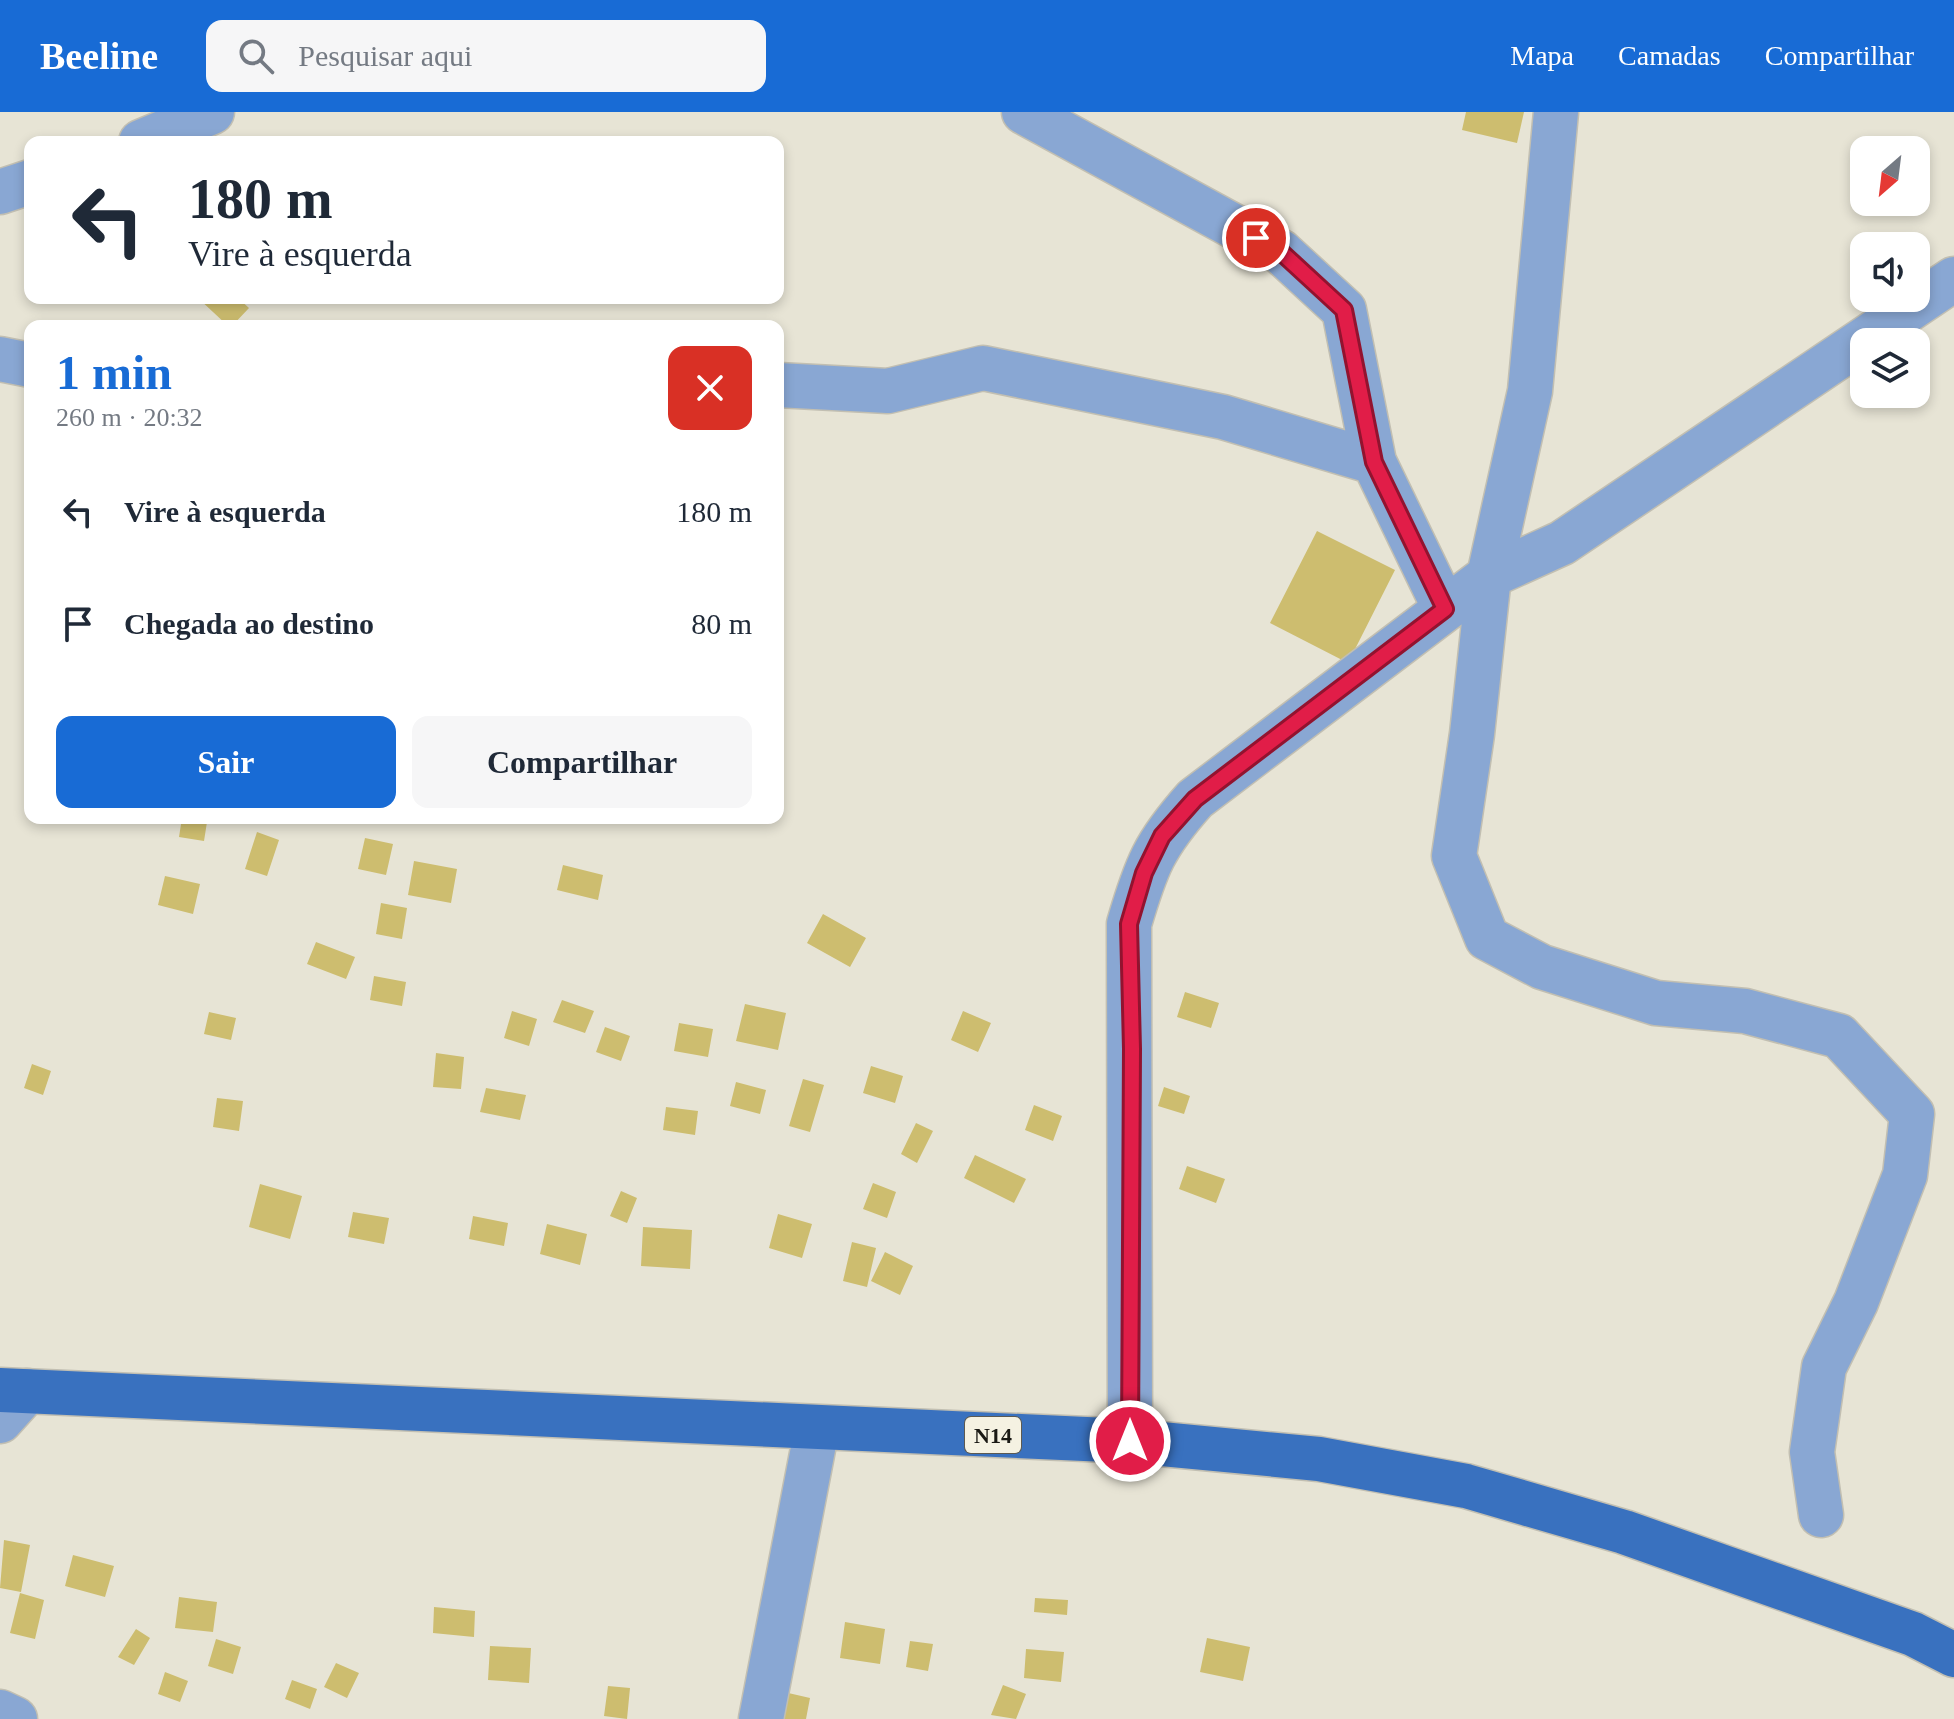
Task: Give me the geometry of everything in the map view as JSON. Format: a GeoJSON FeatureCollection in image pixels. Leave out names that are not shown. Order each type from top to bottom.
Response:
{"type":"FeatureCollection","features":[{"type":"Feature","properties":{"kind":"main road","name":"N14"},"geometry":{"type":"LineString","coordinates":[[9,1401],[1130,1441],[1319,1459],[1466,1486],[1638,1537],[1913,1634],[1954,1655]]}},
{"type":"Feature","properties":{"kind":"street"},"geometry":{"type":"LineString","coordinates":[[155,136],[212,112]]}},
{"type":"Feature","properties":{"kind":"street"},"geometry":{"type":"LineString","coordinates":[[1024,112],[1281,252],[1344,310],[1374,462],[1445,609]]}},
{"type":"Feature","properties":{"kind":"street"},"geometry":{"type":"LineString","coordinates":[[1556,112],[1530,391],[1489,576],[1454,856],[1487,938],[1542,967],[1656,1003],[1745,1011],[1839,1036],[1912,1114],[1905,1175],[1856,1302],[1824,1367],[1812,1452],[1821,1515]]}},
{"type":"Feature","properties":{"kind":"street"},"geometry":{"type":"LineString","coordinates":[[0,192],[24,184]]}},
{"type":"Feature","properties":{"kind":"street"},"geometry":{"type":"LineString","coordinates":[[1130,1441],[1132,1049],[1129,924],[1144,873],[1162,836],[1195,799],[1489,576],[1562,543],[1954,279]]}},
{"type":"Feature","properties":{"kind":"street"},"geometry":{"type":"LineString","coordinates":[[0,359],[24,364]]}},
{"type":"Feature","properties":{"kind":"street"},"geometry":{"type":"LineString","coordinates":[[784,385],[888,391],[983,368],[1223,417],[1374,462]]}},
{"type":"Feature","properties":{"kind":"street"},"geometry":{"type":"LineString","coordinates":[[761,1719],[817,1428]]}},
{"type":"Feature","properties":{"kind":"street"},"geometry":{"type":"LineString","coordinates":[[0,1712],[15,1719]]}},
{"type":"Feature","properties":{"kind":"building"},"geometry":{"type":"Polygon","coordinates":[[[1466,112],[1524,112],[1517,143],[1462,130],[1466,112]]]}},
{"type":"Feature","properties":{"kind":"building"},"geometry":{"type":"Polygon","coordinates":[[[204,304],[245,304],[249,308],[238,320],[222,320],[204,304]]]}},
{"type":"Feature","properties":{"kind":"building"},"geometry":{"type":"Polygon","coordinates":[[[1317,531],[1395,570],[1348,663],[1270,623],[1317,531]]]}},
{"type":"Feature","properties":{"kind":"building"},"geometry":{"type":"Polygon","coordinates":[[[181,824],[207,824],[204,841],[179,837],[181,824]]]}},
{"type":"Feature","properties":{"kind":"building"},"geometry":{"type":"Polygon","coordinates":[[[257,832],[279,840],[267,876],[245,869],[257,832]]]}},
{"type":"Feature","properties":{"kind":"building"},"geometry":{"type":"Polygon","coordinates":[[[365,838],[393,844],[386,875],[358,869],[365,838]]]}},
{"type":"Feature","properties":{"kind":"building"},"geometry":{"type":"Polygon","coordinates":[[[414,861],[457,869],[451,903],[408,895],[414,861]]]}},
{"type":"Feature","properties":{"kind":"building"},"geometry":{"type":"Polygon","coordinates":[[[563,865],[603,875],[598,900],[557,890],[563,865]]]}},
{"type":"Feature","properties":{"kind":"building"},"geometry":{"type":"Polygon","coordinates":[[[165,876],[200,884],[193,914],[158,905],[165,876]]]}},
{"type":"Feature","properties":{"kind":"building"},"geometry":{"type":"Polygon","coordinates":[[[381,903],[407,908],[402,939],[376,934],[381,903]]]}},
{"type":"Feature","properties":{"kind":"building"},"geometry":{"type":"Polygon","coordinates":[[[823,914],[866,938],[850,967],[807,943],[823,914]]]}},
{"type":"Feature","properties":{"kind":"building"},"geometry":{"type":"Polygon","coordinates":[[[316,942],[355,957],[346,979],[307,964],[316,942]]]}},
{"type":"Feature","properties":{"kind":"building"},"geometry":{"type":"Polygon","coordinates":[[[374,976],[406,982],[402,1006],[370,1000],[374,976]]]}},
{"type":"Feature","properties":{"kind":"building"},"geometry":{"type":"Polygon","coordinates":[[[1185,992],[1219,1003],[1211,1028],[1177,1017],[1185,992]]]}},
{"type":"Feature","properties":{"kind":"building"},"geometry":{"type":"Polygon","coordinates":[[[562,1000],[594,1011],[585,1033],[553,1022],[562,1000]]]}},
{"type":"Feature","properties":{"kind":"building"},"geometry":{"type":"Polygon","coordinates":[[[745,1004],[786,1013],[778,1050],[736,1041],[745,1004]]]}},
{"type":"Feature","properties":{"kind":"building"},"geometry":{"type":"Polygon","coordinates":[[[512,1011],[537,1019],[529,1046],[504,1038],[512,1011]]]}},
{"type":"Feature","properties":{"kind":"building"},"geometry":{"type":"Polygon","coordinates":[[[963,1011],[991,1023],[978,1052],[951,1040],[963,1011]]]}},
{"type":"Feature","properties":{"kind":"building"},"geometry":{"type":"Polygon","coordinates":[[[209,1012],[236,1018],[231,1040],[204,1034],[209,1012]]]}},
{"type":"Feature","properties":{"kind":"building"},"geometry":{"type":"Polygon","coordinates":[[[679,1023],[713,1029],[708,1057],[674,1051],[679,1023]]]}},
{"type":"Feature","properties":{"kind":"building"},"geometry":{"type":"Polygon","coordinates":[[[605,1027],[630,1036],[621,1061],[596,1052],[605,1027]]]}},
{"type":"Feature","properties":{"kind":"building"},"geometry":{"type":"Polygon","coordinates":[[[436,1053],[464,1057],[461,1089],[433,1087],[436,1053]]]}},
{"type":"Feature","properties":{"kind":"building"},"geometry":{"type":"Polygon","coordinates":[[[32,1064],[51,1071],[43,1095],[24,1088],[32,1064]]]}},
{"type":"Feature","properties":{"kind":"building"},"geometry":{"type":"Polygon","coordinates":[[[871,1066],[903,1076],[895,1103],[863,1093],[871,1066]]]}},
{"type":"Feature","properties":{"kind":"building"},"geometry":{"type":"Polygon","coordinates":[[[803,1079],[824,1085],[810,1132],[789,1126],[803,1079]]]}},
{"type":"Feature","properties":{"kind":"building"},"geometry":{"type":"Polygon","coordinates":[[[736,1082],[766,1090],[760,1114],[730,1106],[736,1082]]]}},
{"type":"Feature","properties":{"kind":"building"},"geometry":{"type":"Polygon","coordinates":[[[1164,1087],[1190,1096],[1184,1114],[1158,1106],[1164,1087]]]}},
{"type":"Feature","properties":{"kind":"building"},"geometry":{"type":"Polygon","coordinates":[[[486,1088],[526,1095],[520,1120],[480,1112],[486,1088]]]}},
{"type":"Feature","properties":{"kind":"building"},"geometry":{"type":"Polygon","coordinates":[[[217,1098],[243,1101],[239,1131],[213,1127],[217,1098]]]}},
{"type":"Feature","properties":{"kind":"building"},"geometry":{"type":"Polygon","coordinates":[[[1034,1105],[1062,1116],[1053,1141],[1025,1130],[1034,1105]]]}},
{"type":"Feature","properties":{"kind":"building"},"geometry":{"type":"Polygon","coordinates":[[[666,1107],[698,1111],[695,1135],[663,1130],[666,1107]]]}},
{"type":"Feature","properties":{"kind":"building"},"geometry":{"type":"Polygon","coordinates":[[[916,1123],[933,1131],[917,1163],[901,1154],[916,1123]]]}},
{"type":"Feature","properties":{"kind":"building"},"geometry":{"type":"Polygon","coordinates":[[[975,1155],[1026,1179],[1014,1203],[964,1178],[975,1155]]]}},
{"type":"Feature","properties":{"kind":"building"},"geometry":{"type":"Polygon","coordinates":[[[1187,1166],[1225,1179],[1216,1203],[1179,1189],[1187,1166]]]}},
{"type":"Feature","properties":{"kind":"building"},"geometry":{"type":"Polygon","coordinates":[[[873,1183],[896,1192],[887,1218],[863,1209],[873,1183]]]}},
{"type":"Feature","properties":{"kind":"building"},"geometry":{"type":"Polygon","coordinates":[[[260,1184],[302,1196],[290,1239],[249,1227],[260,1184]]]}},
{"type":"Feature","properties":{"kind":"building"},"geometry":{"type":"Polygon","coordinates":[[[621,1191],[637,1198],[627,1223],[610,1216],[621,1191]]]}},
{"type":"Feature","properties":{"kind":"building"},"geometry":{"type":"Polygon","coordinates":[[[353,1212],[389,1218],[384,1244],[348,1237],[353,1212]]]}},
{"type":"Feature","properties":{"kind":"building"},"geometry":{"type":"Polygon","coordinates":[[[778,1214],[812,1224],[802,1258],[769,1248],[778,1214]]]}},
{"type":"Feature","properties":{"kind":"building"},"geometry":{"type":"Polygon","coordinates":[[[473,1216],[508,1223],[504,1246],[469,1239],[473,1216]]]}},
{"type":"Feature","properties":{"kind":"building"},"geometry":{"type":"Polygon","coordinates":[[[547,1224],[587,1234],[580,1265],[540,1254],[547,1224]]]}},
{"type":"Feature","properties":{"kind":"building"},"geometry":{"type":"Polygon","coordinates":[[[643,1227],[692,1230],[690,1269],[641,1266],[643,1227]]]}},
{"type":"Feature","properties":{"kind":"building"},"geometry":{"type":"Polygon","coordinates":[[[852,1242],[876,1248],[867,1287],[843,1281],[852,1242]]]}},
{"type":"Feature","properties":{"kind":"building"},"geometry":{"type":"Polygon","coordinates":[[[885,1252],[913,1266],[900,1295],[871,1281],[885,1252]]]}},
{"type":"Feature","properties":{"kind":"building"},"geometry":{"type":"Polygon","coordinates":[[[4,1540],[30,1545],[21,1592],[0,1588],[4,1540]]]}},
{"type":"Feature","properties":{"kind":"building"},"geometry":{"type":"Polygon","coordinates":[[[73,1555],[114,1566],[105,1597],[65,1586],[73,1555]]]}},
{"type":"Feature","properties":{"kind":"building"},"geometry":{"type":"Polygon","coordinates":[[[20,1593],[44,1600],[35,1639],[10,1633],[20,1593]]]}},
{"type":"Feature","properties":{"kind":"building"},"geometry":{"type":"Polygon","coordinates":[[[179,1597],[217,1602],[213,1632],[175,1628],[179,1597]]]}},
{"type":"Feature","properties":{"kind":"building"},"geometry":{"type":"Polygon","coordinates":[[[1035,1598],[1068,1600],[1067,1615],[1034,1612],[1035,1598]]]}},
{"type":"Feature","properties":{"kind":"building"},"geometry":{"type":"Polygon","coordinates":[[[434,1607],[475,1611],[474,1637],[433,1633],[434,1607]]]}},
{"type":"Feature","properties":{"kind":"building"},"geometry":{"type":"Polygon","coordinates":[[[845,1622],[885,1629],[880,1664],[840,1658],[845,1622]]]}},
{"type":"Feature","properties":{"kind":"building"},"geometry":{"type":"Polygon","coordinates":[[[136,1629],[150,1638],[134,1665],[118,1657],[136,1629]]]}},
{"type":"Feature","properties":{"kind":"building"},"geometry":{"type":"Polygon","coordinates":[[[1207,1638],[1250,1647],[1243,1681],[1200,1672],[1207,1638]]]}},
{"type":"Feature","properties":{"kind":"building"},"geometry":{"type":"Polygon","coordinates":[[[216,1639],[241,1647],[233,1674],[208,1666],[216,1639]]]}},
{"type":"Feature","properties":{"kind":"building"},"geometry":{"type":"Polygon","coordinates":[[[910,1641],[933,1644],[928,1671],[906,1667],[910,1641]]]}},
{"type":"Feature","properties":{"kind":"building"},"geometry":{"type":"Polygon","coordinates":[[[490,1646],[531,1648],[529,1683],[488,1680],[490,1646]]]}},
{"type":"Feature","properties":{"kind":"building"},"geometry":{"type":"Polygon","coordinates":[[[1026,1649],[1064,1652],[1061,1682],[1024,1678],[1026,1649]]]}},
{"type":"Feature","properties":{"kind":"building"},"geometry":{"type":"Polygon","coordinates":[[[336,1663],[359,1673],[347,1698],[324,1687],[336,1663]]]}},
{"type":"Feature","properties":{"kind":"building"},"geometry":{"type":"Polygon","coordinates":[[[165,1672],[188,1681],[180,1702],[158,1694],[165,1672]]]}},
{"type":"Feature","properties":{"kind":"building"},"geometry":{"type":"Polygon","coordinates":[[[292,1680],[317,1689],[310,1709],[285,1699],[292,1680]]]}},
{"type":"Feature","properties":{"kind":"building"},"geometry":{"type":"Polygon","coordinates":[[[1003,1685],[1026,1694],[1016,1719],[991,1715],[1003,1685]]]}},
{"type":"Feature","properties":{"kind":"building"},"geometry":{"type":"Polygon","coordinates":[[[608,1686],[630,1688],[627,1719],[604,1716],[608,1686]]]}},
{"type":"Feature","properties":{"kind":"building"},"geometry":{"type":"Polygon","coordinates":[[[784,1692],[810,1698],[806,1719],[779,1719],[784,1692]]]}},
{"type":"Feature","properties":{"kind":"route"},"geometry":{"type":"LineString","coordinates":[[1130,1441],[1132,1049],[1129,924],[1144,873],[1162,836],[1195,799],[1445,609],[1374,462],[1344,310],[1281,252],[1256,238]]}}]}
